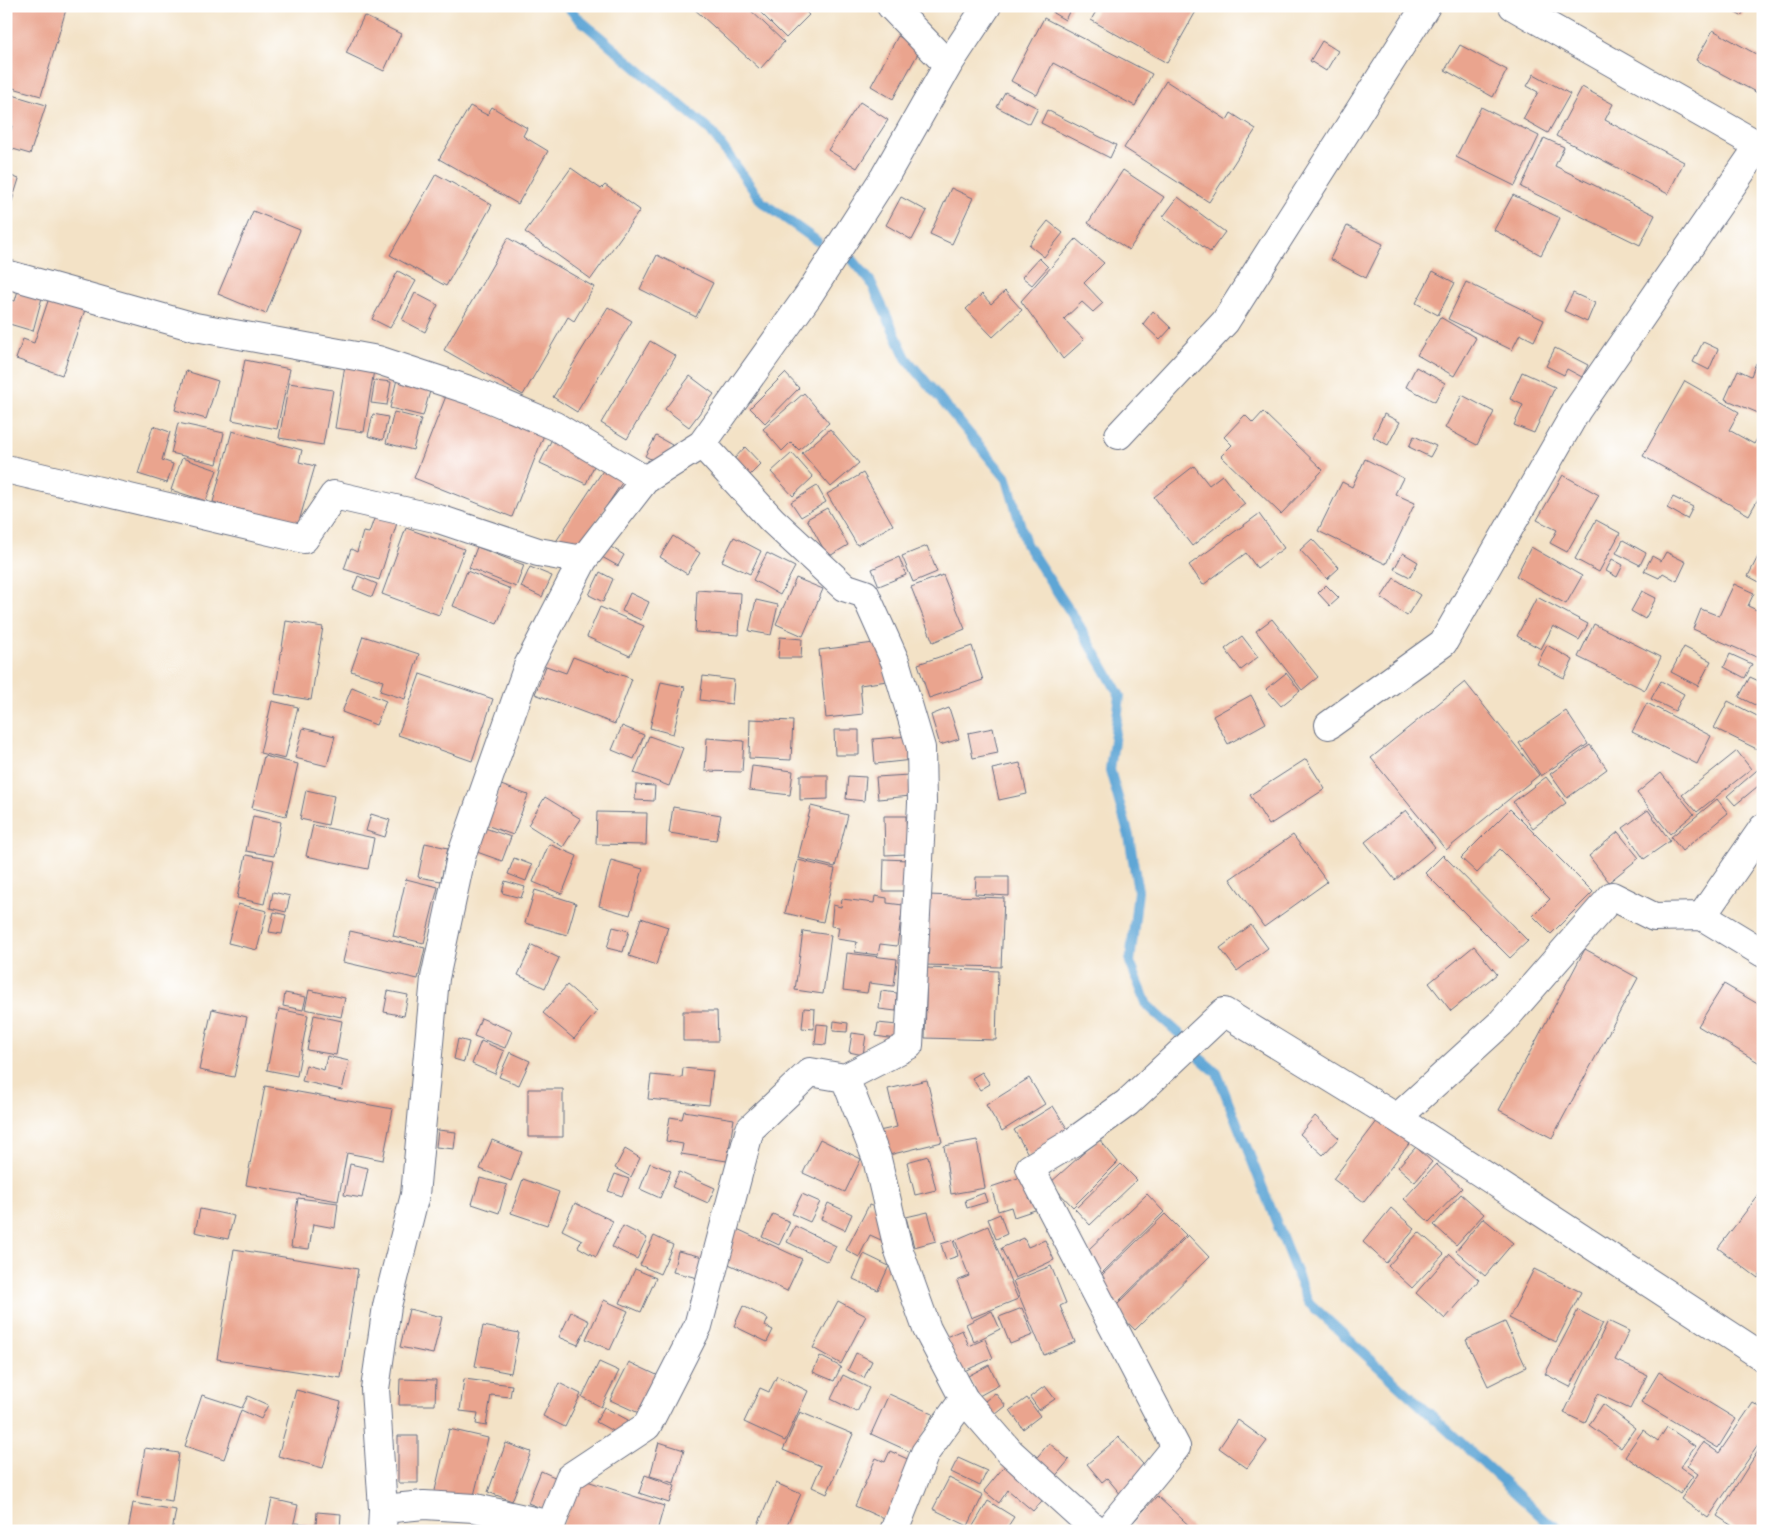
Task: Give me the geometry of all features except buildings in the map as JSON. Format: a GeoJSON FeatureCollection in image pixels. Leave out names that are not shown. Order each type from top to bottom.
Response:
{"type":"FeatureCollection","features":[{"type":"Feature","properties":{"kind":"street"},"geometry":{"type":"LineString","coordinates":[[891,6],[948,65]]}},
{"type":"Feature","properties":{"kind":"street"},"geometry":{"type":"LineString","coordinates":[[702,444],[772,520],[844,587],[865,594],[895,661],[921,748],[922,803],[909,1045],[844,1078],[810,1072],[750,1129],[698,1326],[647,1426],[570,1477],[551,1525],[476,1508],[424,1505],[383,1520],[374,1389],[387,1306],[415,1195],[435,978],[461,857],[528,666],[583,560],[645,480],[702,444],[808,296],[885,176],[948,65],[987,6]]}},
{"type":"Feature","properties":{"kind":"street"},"geometry":{"type":"LineString","coordinates":[[1119,435],[1225,322],[1426,6]]}},
{"type":"Feature","properties":{"kind":"street"},"geometry":{"type":"LineString","coordinates":[[1329,725],[1443,643],[1577,410],[1761,147],[1513,6]]}},
{"type":"Feature","properties":{"kind":"street"},"geometry":{"type":"LineString","coordinates":[[6,274],[195,328],[378,360],[472,391],[555,426],[645,480]]}},
{"type":"Feature","properties":{"kind":"street"},"geometry":{"type":"LineString","coordinates":[[6,469],[304,539],[334,495],[439,519],[538,552],[583,560]]}},
{"type":"Feature","properties":{"kind":"street"},"geometry":{"type":"LineString","coordinates":[[1702,916],[1763,828]]}},
{"type":"Feature","properties":{"kind":"street"},"geometry":{"type":"LineString","coordinates":[[1397,1118],[1501,1023],[1612,896],[1654,916],[1702,916],[1763,953]]}},
{"type":"Feature","properties":{"kind":"street"},"geometry":{"type":"LineString","coordinates":[[1107,1531],[1176,1447],[1030,1168],[1073,1142],[1127,1103],[1224,1012],[1397,1118],[1763,1357]]}},
{"type":"Feature","properties":{"kind":"street"},"geometry":{"type":"LineString","coordinates":[[844,1078],[877,1159],[898,1248],[924,1320],[964,1399],[1010,1452],[1096,1531]]}},
{"type":"Feature","properties":{"kind":"street"},"geometry":{"type":"LineString","coordinates":[[894,1531],[925,1453],[964,1399]]}},
{"type":"Feature","properties":{"kind":"waterway"},"geometry":{"type":"LineString","coordinates":[[567,6],[579,19],[711,131],[762,202],[817,241]]}},
{"type":"Feature","properties":{"kind":"waterway"},"geometry":{"type":"LineString","coordinates":[[852,259],[871,282],[906,358],[1007,479],[1026,544],[1079,625],[1120,696],[1110,770],[1129,836],[1138,891],[1130,962],[1147,1005],[1183,1037]]}},
{"type":"Feature","properties":{"kind":"waterway"},"geometry":{"type":"LineString","coordinates":[[1195,1054],[1217,1073],[1308,1302],[1545,1520],[1562,1531]]}}]}
